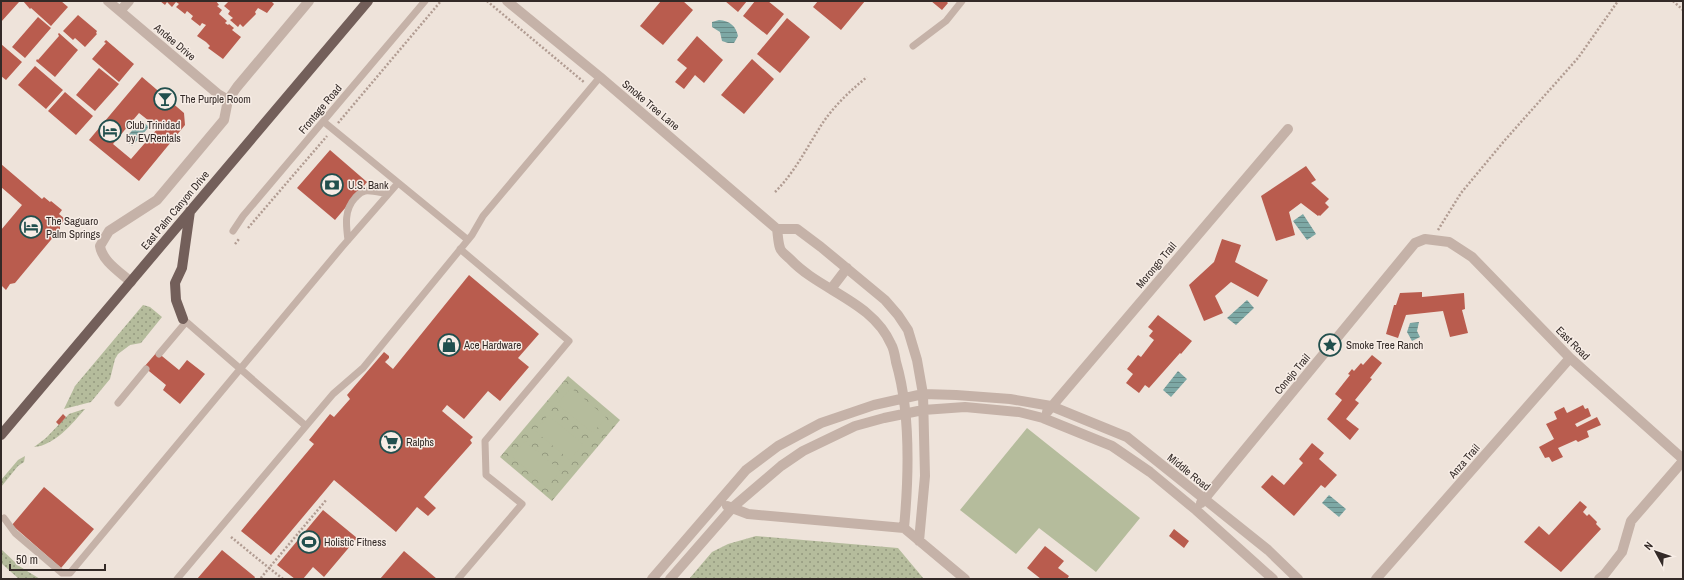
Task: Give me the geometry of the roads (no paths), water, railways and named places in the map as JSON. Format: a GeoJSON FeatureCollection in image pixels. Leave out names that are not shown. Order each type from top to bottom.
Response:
{"type":"FeatureCollection","features":[{"type":"Feature","properties":{"kind":"main road","name":"East Palm Canyon Drive"},"geometry":{"type":"LineString","coordinates":[[1,435],[368,1]]}},
{"type":"Feature","properties":{"kind":"main road"},"geometry":{"type":"LineString","coordinates":[[184,320],[176,300],[175,283],[182,268],[190,211]]}},
{"type":"Feature","properties":{"kind":"street","name":"Andee Drive"},"geometry":{"type":"LineString","coordinates":[[108,1],[218,94],[228,100]]}},
{"type":"Feature","properties":{"kind":"street"},"geometry":{"type":"LineString","coordinates":[[120,11],[129,1]]}},
{"type":"Feature","properties":{"kind":"street"},"geometry":{"type":"LineString","coordinates":[[130,282],[106,260],[100,251],[100,246],[109,231],[157,200],[224,120],[228,100],[237,87],[309,1]]}},
{"type":"Feature","properties":{"kind":"street","name":"Smoke Tree Lane"},"geometry":{"type":"LineString","coordinates":[[507,1],[600,77],[778,229]]}},
{"type":"Feature","properties":{"kind":"street","name":"Morongo Trail"},"geometry":{"type":"LineString","coordinates":[[1043,418],[1051,406],[1288,129]]}},
{"type":"Feature","properties":{"kind":"street"},"geometry":{"type":"LineString","coordinates":[[904,528],[908,478],[904,398],[900,373],[891,344],[881,328],[868,313],[799,268],[780,248],[778,229],[797,229],[885,300],[908,330],[917,360],[923,394],[925,476],[919,541]]}},
{"type":"Feature","properties":{"kind":"street","name":"Conejo Trail"},"geometry":{"type":"LineString","coordinates":[[1196,510],[1415,243],[1425,239],[1449,242]]}},
{"type":"Feature","properties":{"kind":"street","name":"East Road"},"geometry":{"type":"LineString","coordinates":[[1449,242],[1472,257],[1570,358],[1683,460]]}},
{"type":"Feature","properties":{"kind":"street"},"geometry":{"type":"LineString","coordinates":[[831,289],[847,268]]}},
{"type":"Feature","properties":{"kind":"street","name":"Anza Trail"},"geometry":{"type":"LineString","coordinates":[[1376,579],[1570,358]]}},
{"type":"Feature","properties":{"kind":"street","name":"Middle Road"},"geometry":{"type":"LineString","coordinates":[[652,579],[715,504],[746,470],[778,446],[821,423],[874,405],[923,394],[1010,399],[1051,406],[1127,437],[1268,550],[1298,579]]}},
{"type":"Feature","properties":{"kind":"street"},"geometry":{"type":"LineString","coordinates":[[670,579],[733,507],[781,466],[803,451],[855,426],[923,410],[965,407],[1019,412],[1043,418],[1112,446],[1150,472],[1196,510],[1273,579]]}},
{"type":"Feature","properties":{"kind":"street"},"geometry":{"type":"LineString","coordinates":[[1598,579],[1604,576],[1622,552],[1631,521],[1683,460]]}},
{"type":"Feature","properties":{"kind":"street"},"geometry":{"type":"LineString","coordinates":[[715,504],[733,507],[748,514],[904,528],[965,579]]}},
{"type":"Feature","properties":{"kind":"lane","name":"Frontage Road"},"geometry":{"type":"LineString","coordinates":[[233,231],[425,1]]}},
{"type":"Feature","properties":{"kind":"lane"},"geometry":{"type":"LineString","coordinates":[[913,46],[946,21],[962,1]]}},
{"type":"Feature","properties":{"kind":"lane"},"geometry":{"type":"LineString","coordinates":[[177,579],[333,394],[363,368],[468,240],[483,216],[600,77]]}},
{"type":"Feature","properties":{"kind":"lane"},"geometry":{"type":"LineString","coordinates":[[324,122],[468,240]]}},
{"type":"Feature","properties":{"kind":"lane"},"geometry":{"type":"LineString","coordinates":[[4,518],[15,533],[62,573],[70,573],[348,240],[398,183]]}},
{"type":"Feature","properties":{"kind":"lane"},"geometry":{"type":"LineString","coordinates":[[348,240],[346,222],[348,210],[352,202],[361,192],[368,191],[388,194]]}},
{"type":"Feature","properties":{"kind":"lane"},"geometry":{"type":"LineString","coordinates":[[458,579],[522,504],[486,475],[485,441],[569,341],[460,249]]}},
{"type":"Feature","properties":{"kind":"lane"},"geometry":{"type":"LineString","coordinates":[[159,354],[184,320],[306,426]]}},
{"type":"Feature","properties":{"kind":"lane"},"geometry":{"type":"LineString","coordinates":[[118,403],[146,369]]}},
{"type":"Feature","properties":{"kind":"water"},"geometry":{"type":"Polygon","coordinates":[[[719,20],[729,23],[736,29],[738,36],[734,43],[722,41],[720,32],[712,27],[712,22],[719,20]]]}},
{"type":"Feature","properties":{"kind":"water"},"geometry":{"type":"Polygon","coordinates":[[[141,120],[149,127],[132,146],[125,139],[141,120]]]}},
{"type":"Feature","properties":{"kind":"water"},"geometry":{"type":"Polygon","coordinates":[[[1303,214],[1316,234],[1307,240],[1293,221],[1303,214]]]}},
{"type":"Feature","properties":{"kind":"water"},"geometry":{"type":"Polygon","coordinates":[[[1247,300],[1254,308],[1236,325],[1227,318],[1247,300]]]}},
{"type":"Feature","properties":{"kind":"water"},"geometry":{"type":"Polygon","coordinates":[[[1419,322],[1417,331],[1420,337],[1412,341],[1407,332],[1410,323],[1419,322]]]}},
{"type":"Feature","properties":{"kind":"water"},"geometry":{"type":"Polygon","coordinates":[[[1178,371],[1187,379],[1171,397],[1163,390],[1178,371]]]}},
{"type":"Feature","properties":{"kind":"water"},"geometry":{"type":"Polygon","coordinates":[[[1329,495],[1346,509],[1339,517],[1322,503],[1329,495]]]}},
{"type":"Feature","properties":{"kind":"place","name":"The Purple Room"},"geometry":{"type":"Point","coordinates":[165,99]}},
{"type":"Feature","properties":{"kind":"place","name":"Club Trinidad by EVRentals"},"geometry":{"type":"Point","coordinates":[110,131]}},
{"type":"Feature","properties":{"kind":"place","name":"U.S. Bank"},"geometry":{"type":"Point","coordinates":[332,185]}},
{"type":"Feature","properties":{"kind":"place","name":"The Saguaro Palm Springs"},"geometry":{"type":"Point","coordinates":[31,227]}},
{"type":"Feature","properties":{"kind":"place","name":"Ace Hardware"},"geometry":{"type":"Point","coordinates":[449,345]}},
{"type":"Feature","properties":{"kind":"place","name":"Smoke Tree Ranch"},"geometry":{"type":"Point","coordinates":[1330,345]}},
{"type":"Feature","properties":{"kind":"place","name":"Ralphs"},"geometry":{"type":"Point","coordinates":[391,442]}},
{"type":"Feature","properties":{"kind":"place","name":"Holistic Fitness"},"geometry":{"type":"Point","coordinates":[309,542]}}]}
